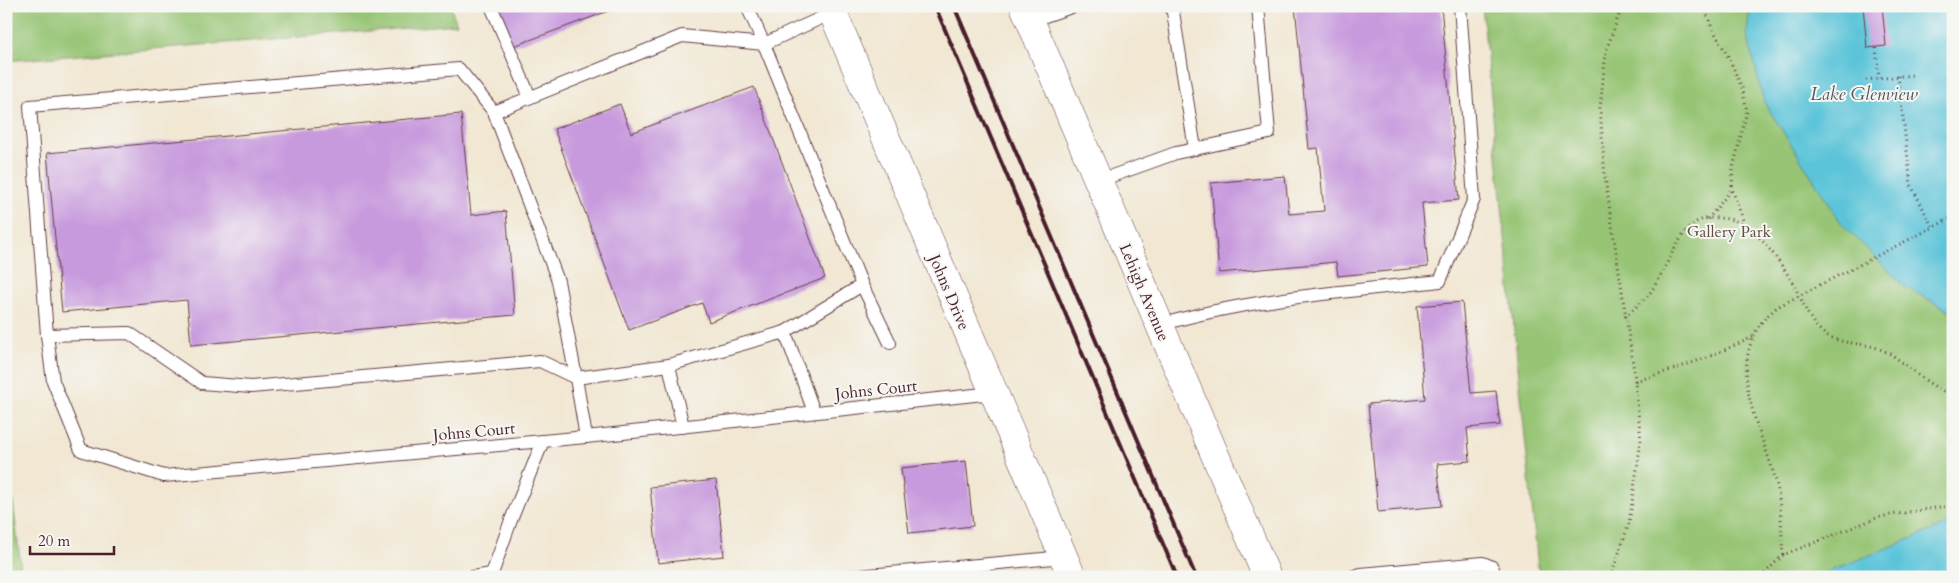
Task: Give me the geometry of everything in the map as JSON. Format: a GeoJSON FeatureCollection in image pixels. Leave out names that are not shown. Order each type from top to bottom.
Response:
{"type":"FeatureCollection","features":[{"type":"Feature","properties":{"kind":"street","name":"Johns Drive"},"geometry":{"type":"LineString","coordinates":[[831,10],[1068,567]]}},
{"type":"Feature","properties":{"kind":"street","name":"Lehigh Avenue"},"geometry":{"type":"LineString","coordinates":[[1027,14],[1267,577]]}},
{"type":"Feature","properties":{"kind":"lane"},"geometry":{"type":"LineString","coordinates":[[491,6],[530,98]]}},
{"type":"Feature","properties":{"kind":"lane"},"geometry":{"type":"LineString","coordinates":[[747,6],[862,285],[890,343]]}},
{"type":"Feature","properties":{"kind":"lane"},"geometry":{"type":"LineString","coordinates":[[1027,14],[1074,6]]}},
{"type":"Feature","properties":{"kind":"lane"},"geometry":{"type":"LineString","coordinates":[[1172,6],[1195,149]]}},
{"type":"Feature","properties":{"kind":"lane"},"geometry":{"type":"LineString","coordinates":[[1098,181],[1176,153],[1269,133],[1258,6]]}},
{"type":"Feature","properties":{"kind":"lane"},"geometry":{"type":"LineString","coordinates":[[1160,325],[1201,313],[1282,299],[1440,281],[1474,199],[1460,6]]}},
{"type":"Feature","properties":{"kind":"lane"},"geometry":{"type":"LineString","coordinates":[[494,112],[682,36],[764,44],[831,10]]}},
{"type":"Feature","properties":{"kind":"lane"},"geometry":{"type":"LineString","coordinates":[[586,437],[576,378],[558,281],[494,112],[459,69],[30,106],[48,336],[129,333],[202,383],[251,387],[540,360],[576,378],[669,365],[785,332],[862,285]]}},
{"type":"Feature","properties":{"kind":"lane"},"geometry":{"type":"LineString","coordinates":[[785,332],[814,412]]}},
{"type":"Feature","properties":{"kind":"lane","name":"Johns Court"},"geometry":{"type":"LineString","coordinates":[[48,336],[53,380],[81,450],[164,476],[586,437],[993,393]]}},
{"type":"Feature","properties":{"kind":"lane"},"geometry":{"type":"LineString","coordinates":[[669,365],[683,427]]}},
{"type":"Feature","properties":{"kind":"lane"},"geometry":{"type":"LineString","coordinates":[[472,577],[493,575],[511,520],[543,441]]}},
{"type":"Feature","properties":{"kind":"lane"},"geometry":{"type":"LineString","coordinates":[[1352,577],[1360,574],[1483,563],[1492,566],[1496,577]]}},
{"type":"Feature","properties":{"kind":"lane"},"geometry":{"type":"LineString","coordinates":[[847,577],[1068,567]]}},
{"type":"Feature","properties":{"kind":"path"},"geometry":{"type":"LineString","coordinates":[[69,6],[107,6]]}},
{"type":"Feature","properties":{"kind":"path"},"geometry":{"type":"LineString","coordinates":[[1611,577],[1629,523],[1641,441],[1635,381],[1604,178],[1600,108],[1606,50],[1622,6]]}},
{"type":"Feature","properties":{"kind":"path"},"geometry":{"type":"LineString","coordinates":[[1704,6],[1712,28],[1730,60],[1742,88],[1747,111],[1733,168],[1732,189],[1745,226]]}},
{"type":"Feature","properties":{"kind":"path"},"geometry":{"type":"LineString","coordinates":[[1876,48],[1879,78]]}},
{"type":"Feature","properties":{"kind":"path"},"geometry":{"type":"LineString","coordinates":[[1866,80],[1912,75]]}},
{"type":"Feature","properties":{"kind":"path"},"geometry":{"type":"LineString","coordinates":[[1898,76],[1911,185],[1933,228]]}},
{"type":"Feature","properties":{"kind":"path"},"geometry":{"type":"LineString","coordinates":[[1708,219],[1732,189]]}},
{"type":"Feature","properties":{"kind":"path"},"geometry":{"type":"LineString","coordinates":[[1783,555],[1775,480],[1750,403],[1746,382],[1746,360],[1761,322],[1777,307],[1800,297],[1953,217]]}},
{"type":"Feature","properties":{"kind":"path"},"geometry":{"type":"LineString","coordinates":[[1625,317],[1662,275],[1681,236],[1701,220],[1726,219],[1740,222],[1757,236],[1778,260],[1806,311],[1820,330],[1838,341],[1881,349],[1900,359],[1914,372],[1953,397]]}},
{"type":"Feature","properties":{"kind":"path"},"geometry":{"type":"LineString","coordinates":[[1635,381],[1704,360],[1754,337]]}},
{"type":"Feature","properties":{"kind":"path"},"geometry":{"type":"LineString","coordinates":[[1761,577],[1783,555],[1879,517],[1953,505]]}},
{"type":"Feature","properties":{"kind":"green space"},"geometry":{"type":"Polygon","coordinates":[[[6,6],[450,6],[457,24],[6,61],[6,6]]]}},
{"type":"Feature","properties":{"kind":"green space","name":"Gallery Park"},"geometry":{"type":"Polygon","coordinates":[[[1482,6],[1953,6],[1953,577],[1539,577],[1482,6]]]}},
{"type":"Feature","properties":{"kind":"green space"},"geometry":{"type":"Polygon","coordinates":[[[6,443],[22,577],[6,577],[6,443]]]}},
{"type":"Feature","properties":{"kind":"water","name":"Lake Glenview"},"geometry":{"type":"Polygon","coordinates":[[[1750,6],[1953,6],[1953,313],[1904,286],[1842,224],[1764,102],[1747,34],[1750,6]]]}},
{"type":"Feature","properties":{"kind":"water"},"geometry":{"type":"Polygon","coordinates":[[[1953,522],[1953,577],[1815,577],[1953,522]]]}},
{"type":"Feature","properties":{"kind":"building"},"geometry":{"type":"Polygon","coordinates":[[[495,6],[622,6],[511,47],[495,6]]]}},
{"type":"Feature","properties":{"kind":"building"},"geometry":{"type":"Polygon","coordinates":[[[1295,6],[1441,6],[1459,200],[1422,203],[1428,267],[1338,276],[1336,262],[1219,273],[1211,183],[1285,176],[1289,214],[1324,211],[1318,148],[1309,149],[1295,6]]]}},
{"type":"Feature","properties":{"kind":"building"},"geometry":{"type":"Polygon","coordinates":[[[1863,6],[1882,6],[1886,46],[1867,48],[1863,6]]]}},
{"type":"Feature","properties":{"kind":"building"},"geometry":{"type":"Polygon","coordinates":[[[754,87],[825,278],[709,322],[702,303],[629,330],[554,129],[620,104],[631,133],[754,87]]]}},
{"type":"Feature","properties":{"kind":"building"},"geometry":{"type":"Polygon","coordinates":[[[461,114],[471,215],[506,211],[515,315],[191,345],[187,300],[62,312],[47,153],[461,114]]]}},
{"type":"Feature","properties":{"kind":"building"},"geometry":{"type":"Polygon","coordinates":[[[1462,302],[1471,393],[1496,391],[1500,425],[1467,428],[1470,461],[1437,464],[1442,506],[1378,512],[1368,404],[1425,399],[1417,306],[1462,302]]]}},
{"type":"Feature","properties":{"kind":"building"},"geometry":{"type":"Polygon","coordinates":[[[966,461],[973,526],[909,533],[901,468],[966,461]]]}},
{"type":"Feature","properties":{"kind":"building"},"geometry":{"type":"Polygon","coordinates":[[[716,480],[724,556],[658,563],[650,487],[716,480]]]}},
{"type":"Feature","properties":{"kind":"building"},"geometry":{"type":"Polygon","coordinates":[[[975,571],[976,577],[927,577],[927,575],[975,571]]]}},
{"type":"Feature","properties":{"kind":"railway"},"geometry":{"type":"LineString","coordinates":[[935,6],[1177,577]]}},
{"type":"Feature","properties":{"kind":"railway"},"geometry":{"type":"LineString","coordinates":[[954,6],[1196,577]]}}]}
